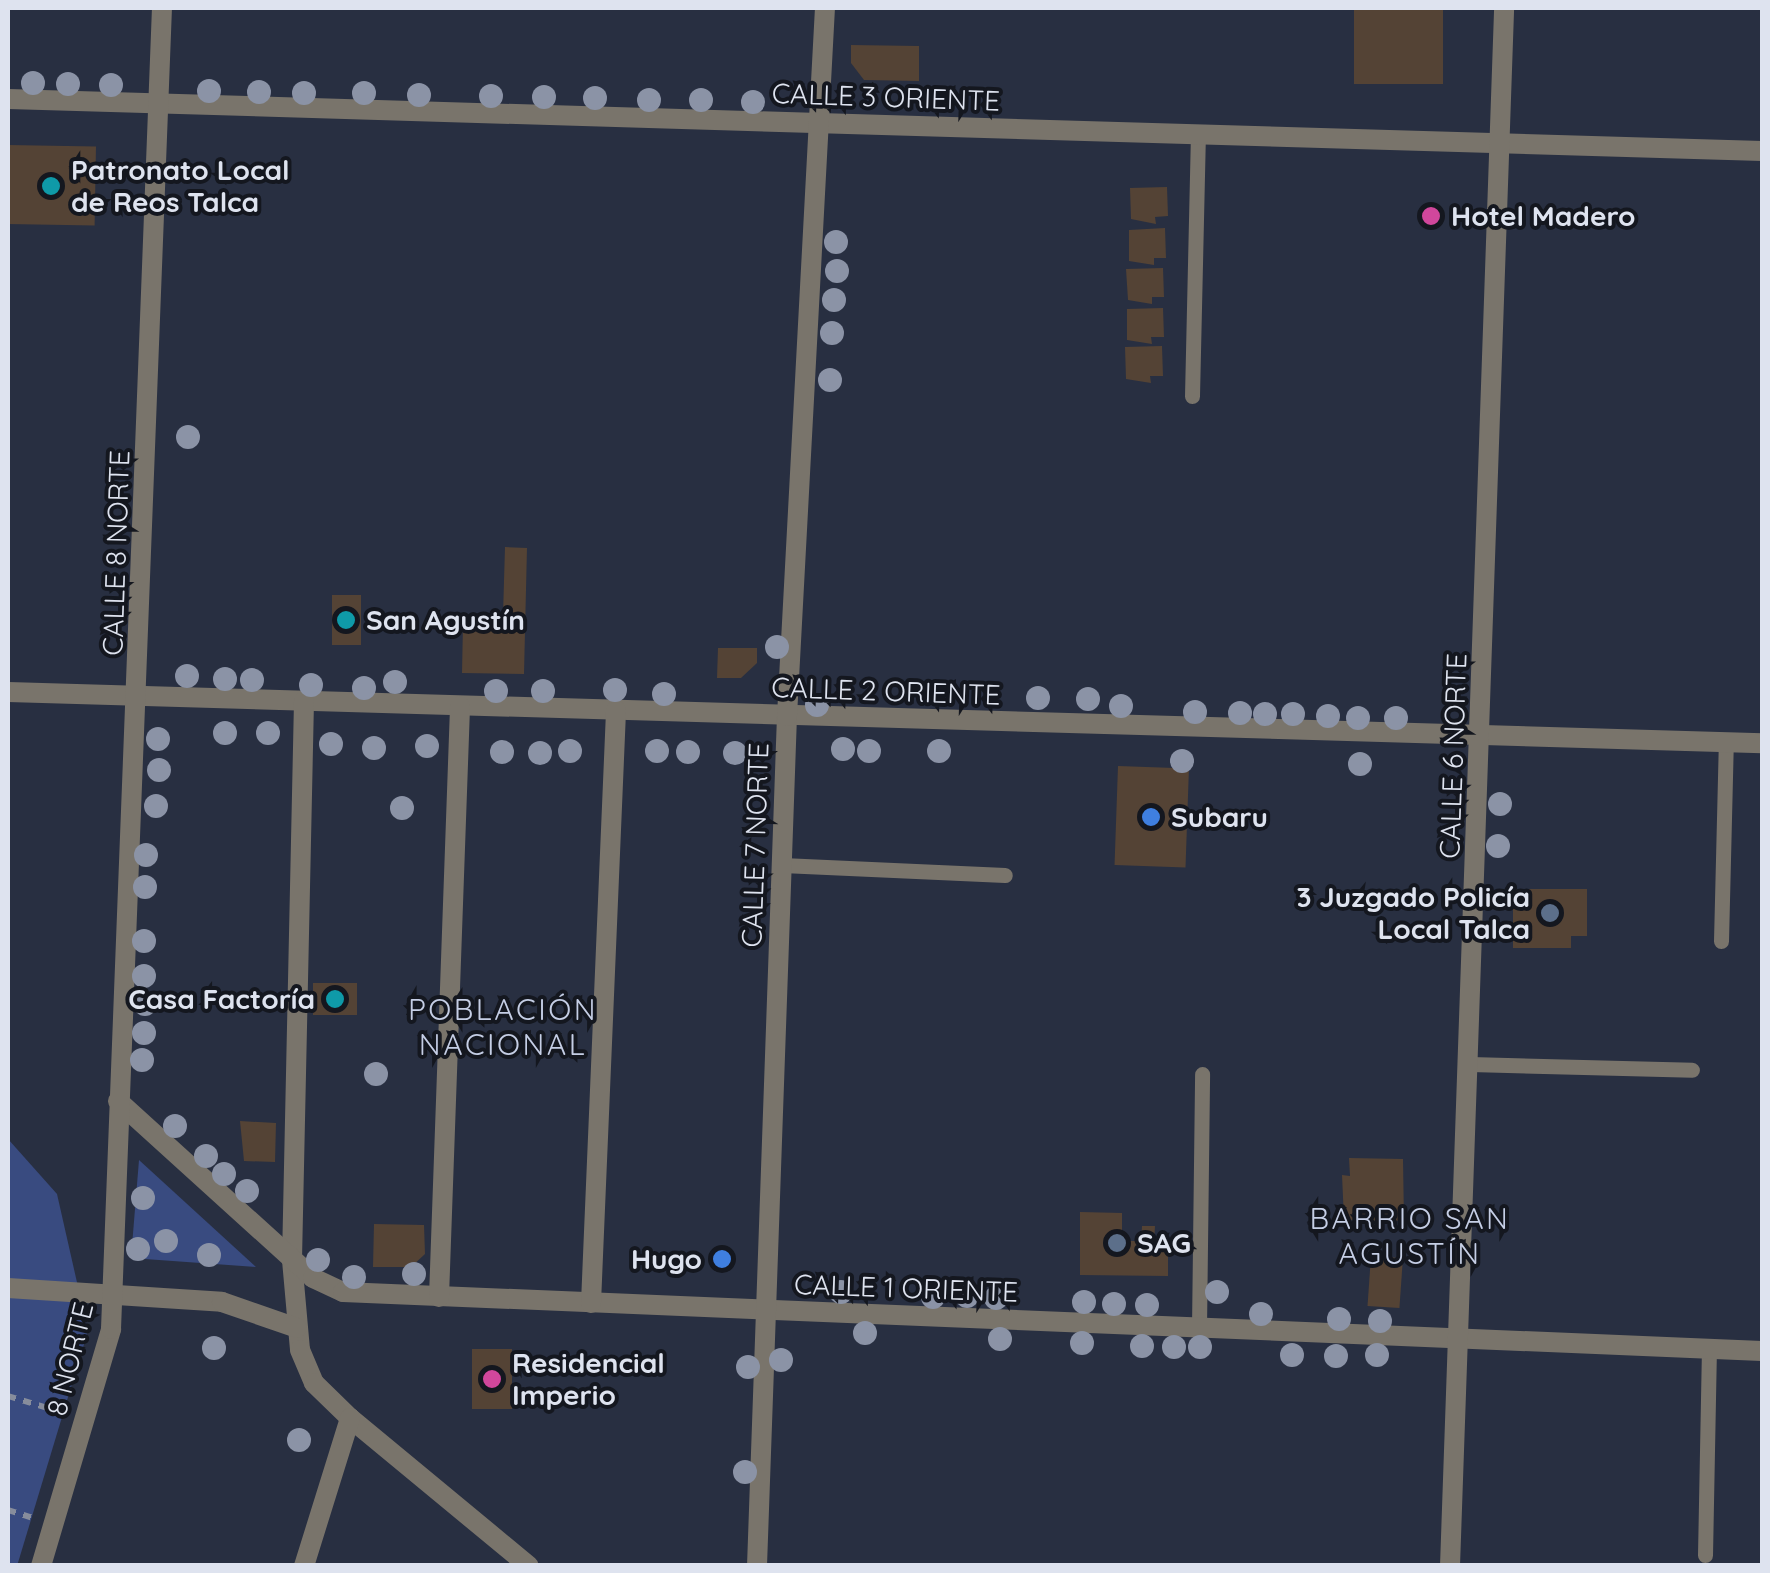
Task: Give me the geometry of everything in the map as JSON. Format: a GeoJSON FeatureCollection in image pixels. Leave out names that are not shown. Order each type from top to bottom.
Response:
{"type":"FeatureCollection","features":[{"type":"Feature","properties":{"kind":"street","name":"CALLE 8 NORTE"},"geometry":{"type":"LineString","coordinates":[[118,1101],[138,696],[162,8]]}},
{"type":"Feature","properties":{"kind":"street","name":"CALLE 7 NORTE"},"geometry":{"type":"LineString","coordinates":[[757,1566],[788,716],[826,8]]}},
{"type":"Feature","properties":{"kind":"street","name":"CALLE 6 NORTE"},"geometry":{"type":"LineString","coordinates":[[1450,1566],[1504,8]]}},
{"type":"Feature","properties":{"kind":"street","name":"CALLE 3 ORIENTE"},"geometry":{"type":"LineString","coordinates":[[8,99],[1762,151]]}},
{"type":"Feature","properties":{"kind":"street","name":"CALLE 2 ORIENTE"},"geometry":{"type":"LineString","coordinates":[[8,692],[1762,743]]}},
{"type":"Feature","properties":{"kind":"street"},"geometry":{"type":"LineString","coordinates":[[304,701],[292,1260],[296,1328],[307,1370],[350,1418],[529,1566]]}},
{"type":"Feature","properties":{"kind":"street"},"geometry":{"type":"LineString","coordinates":[[439,1297],[460,706]]}},
{"type":"Feature","properties":{"kind":"street"},"geometry":{"type":"LineString","coordinates":[[591,1303],[616,711]]}},
{"type":"Feature","properties":{"kind":"street","name":"CALLE 1 ORIENTE"},"geometry":{"type":"LineString","coordinates":[[118,1101],[292,1260],[343,1292],[1762,1351]]}},
{"type":"Feature","properties":{"kind":"street","name":"8 NORTE"},"geometry":{"type":"LineString","coordinates":[[41,1566],[112,1329],[118,1101]]}},
{"type":"Feature","properties":{"kind":"street"},"geometry":{"type":"LineString","coordinates":[[8,1288],[222,1302],[296,1328]]}},
{"type":"Feature","properties":{"kind":"street"},"geometry":{"type":"LineString","coordinates":[[304,1566],[350,1418]]}},
{"type":"Feature","properties":{"kind":"lane"},"geometry":{"type":"LineString","coordinates":[[1192,396],[1198,134]]}},
{"type":"Feature","properties":{"kind":"lane"},"geometry":{"type":"LineString","coordinates":[[1721,941],[1726,742]]}},
{"type":"Feature","properties":{"kind":"lane"},"geometry":{"type":"LineString","coordinates":[[782,865],[1004,875]]}},
{"type":"Feature","properties":{"kind":"lane"},"geometry":{"type":"LineString","coordinates":[[1470,1064],[1692,1070]]}},
{"type":"Feature","properties":{"kind":"lane"},"geometry":{"type":"LineString","coordinates":[[1198,1328],[1202,1074]]}},
{"type":"Feature","properties":{"kind":"lane"},"geometry":{"type":"LineString","coordinates":[[1705,1555],[1709,1349]]}},
{"type":"Feature","properties":{"kind":"path"},"geometry":{"type":"LineString","coordinates":[[8,1396],[84,1420]]}},
{"type":"Feature","properties":{"kind":"shaded area"},"geometry":{"type":"Polygon","coordinates":[[[8,1139],[57,1194],[88,1331],[17,1566],[8,1565],[8,1139]]]}},
{"type":"Feature","properties":{"kind":"shaded area"},"geometry":{"type":"Polygon","coordinates":[[[139,1160],[256,1267],[131,1258],[139,1160]]]}},
{"type":"Feature","properties":{"kind":"building"},"geometry":{"type":"Polygon","coordinates":[[[1354,8],[1443,8],[1443,84],[1354,84],[1354,8]]]}},
{"type":"Feature","properties":{"kind":"building"},"geometry":{"type":"Polygon","coordinates":[[[851,45],[919,46],[919,81],[864,80],[851,63],[851,45]]]}},
{"type":"Feature","properties":{"kind":"building","name":"Patronato Local de Reos Talca"},"geometry":{"type":"Polygon","coordinates":[[[8,145],[96,147],[95,226],[8,224],[8,145]]]}},
{"type":"Feature","properties":{"kind":"building"},"geometry":{"type":"Polygon","coordinates":[[[1167,187],[1168,216],[1155,217],[1156,224],[1131,219],[1130,188],[1167,187]]]}},
{"type":"Feature","properties":{"kind":"building"},"geometry":{"type":"Polygon","coordinates":[[[1165,228],[1166,258],[1154,258],[1154,265],[1129,261],[1129,230],[1165,228]]]}},
{"type":"Feature","properties":{"kind":"building"},"geometry":{"type":"Polygon","coordinates":[[[1163,268],[1164,297],[1152,297],[1152,304],[1128,300],[1126,269],[1163,268]]]}},
{"type":"Feature","properties":{"kind":"building"},"geometry":{"type":"Polygon","coordinates":[[[1163,308],[1164,337],[1151,337],[1152,344],[1127,340],[1127,309],[1163,308]]]}},
{"type":"Feature","properties":{"kind":"building"},"geometry":{"type":"Polygon","coordinates":[[[1162,346],[1163,376],[1150,376],[1151,383],[1126,379],[1125,347],[1162,346]]]}},
{"type":"Feature","properties":{"kind":"building"},"geometry":{"type":"Polygon","coordinates":[[[505,547],[527,548],[524,674],[462,673],[463,623],[476,624],[476,614],[503,615],[505,547]]]}},
{"type":"Feature","properties":{"kind":"building","name":"San Agustín"},"geometry":{"type":"Polygon","coordinates":[[[332,595],[361,595],[361,645],[332,645],[332,595]]]}},
{"type":"Feature","properties":{"kind":"building"},"geometry":{"type":"Polygon","coordinates":[[[718,648],[757,648],[757,663],[741,678],[717,678],[718,648]]]}},
{"type":"Feature","properties":{"kind":"building","name":"Subaru"},"geometry":{"type":"Polygon","coordinates":[[[1118,766],[1189,768],[1186,867],[1115,865],[1118,766]]]}},
{"type":"Feature","properties":{"kind":"building","name":"3 Juzgado Policía Local Talca"},"geometry":{"type":"Polygon","coordinates":[[[1513,889],[1587,889],[1587,936],[1571,936],[1571,948],[1513,948],[1513,889]]]}},
{"type":"Feature","properties":{"kind":"building","name":"Casa Factoría"},"geometry":{"type":"Polygon","coordinates":[[[313,983],[357,983],[357,1015],[313,1015],[313,983]]]}},
{"type":"Feature","properties":{"kind":"building"},"geometry":{"type":"Polygon","coordinates":[[[240,1121],[276,1123],[275,1162],[244,1161],[240,1121]]]}},
{"type":"Feature","properties":{"kind":"building"},"geometry":{"type":"Polygon","coordinates":[[[1349,1158],[1403,1159],[1404,1221],[1344,1220],[1342,1175],[1350,1176],[1349,1158]]]}},
{"type":"Feature","properties":{"kind":"building","name":"SAG"},"geometry":{"type":"Polygon","coordinates":[[[1080,1212],[1122,1213],[1122,1241],[1141,1241],[1142,1226],[1155,1226],[1154,1244],[1168,1244],[1168,1276],[1080,1275],[1080,1212]]]}},
{"type":"Feature","properties":{"kind":"building"},"geometry":{"type":"Polygon","coordinates":[[[374,1224],[424,1225],[425,1254],[411,1267],[373,1267],[374,1224]]]}},
{"type":"Feature","properties":{"kind":"building"},"geometry":{"type":"Polygon","coordinates":[[[1371,1256],[1403,1258],[1399,1308],[1368,1306],[1371,1256]]]}},
{"type":"Feature","properties":{"kind":"building","name":"Residencial Imperio"},"geometry":{"type":"Polygon","coordinates":[[[472,1349],[512,1349],[512,1409],[472,1409],[472,1349]]]}},
{"type":"Feature","properties":{"kind":"place","name":"Patronato Local de Reos Talca"},"geometry":{"type":"Point","coordinates":[51,186]}},
{"type":"Feature","properties":{"kind":"place","name":"Hotel Madero"},"geometry":{"type":"Point","coordinates":[1431,216]}},
{"type":"Feature","properties":{"kind":"place","name":"San Agustín"},"geometry":{"type":"Point","coordinates":[346,620]}},
{"type":"Feature","properties":{"kind":"place","name":"Subaru"},"geometry":{"type":"Point","coordinates":[1151,817]}},
{"type":"Feature","properties":{"kind":"place","name":"3 Juzgado Policía Local Talca"},"geometry":{"type":"Point","coordinates":[1550,913]}},
{"type":"Feature","properties":{"kind":"place","name":"Casa Factoría"},"geometry":{"type":"Point","coordinates":[335,999]}},
{"type":"Feature","properties":{"kind":"place","name":"SAG"},"geometry":{"type":"Point","coordinates":[1117,1243]}},
{"type":"Feature","properties":{"kind":"place","name":"Hugo"},"geometry":{"type":"Point","coordinates":[722,1259]}},
{"type":"Feature","properties":{"kind":"place","name":"Residencial Imperio"},"geometry":{"type":"Point","coordinates":[492,1379]}},
{"type":"Feature","properties":{"kind":"district","name":"POBLACIÓN NACIONAL"},"geometry":{"type":"Point","coordinates":[503,1026]}},
{"type":"Feature","properties":{"kind":"district","name":"BARRIO SAN AGUSTÍN"},"geometry":{"type":"Point","coordinates":[1410,1235]}}]}
